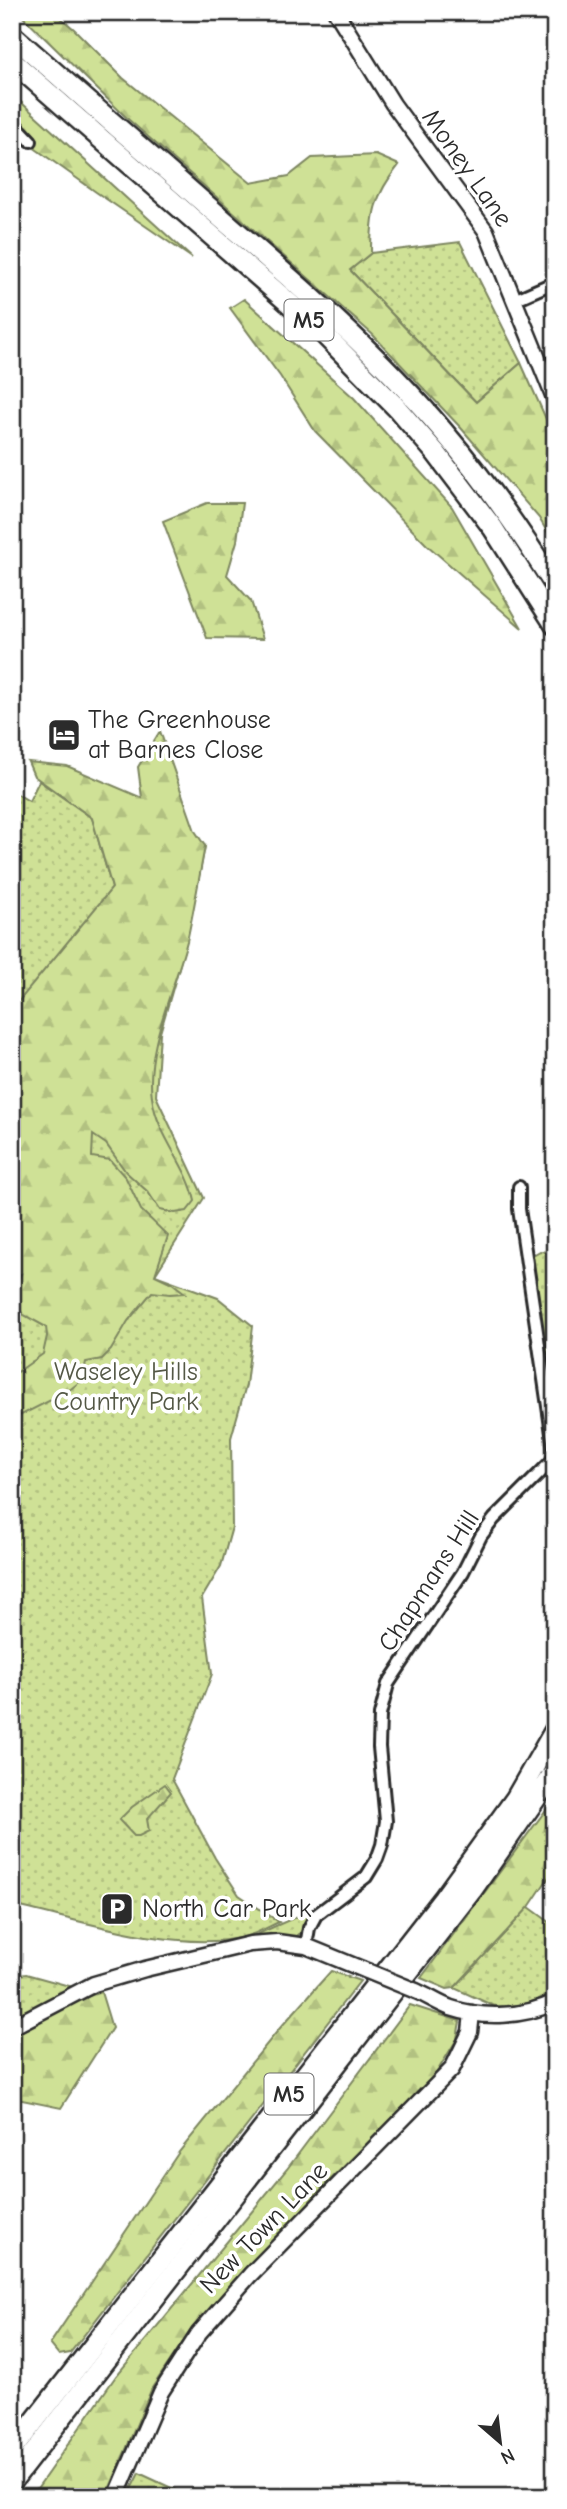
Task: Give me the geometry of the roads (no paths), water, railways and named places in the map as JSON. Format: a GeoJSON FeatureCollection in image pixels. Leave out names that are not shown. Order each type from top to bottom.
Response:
{"type":"FeatureCollection","features":[{"type":"Feature","properties":{"kind":"highway","name":"M5"},"geometry":{"type":"LineString","coordinates":[[12,35],[360,342],[444,431],[491,492],[555,586]]}},
{"type":"Feature","properties":{"kind":"highway","name":"M5"},"geometry":{"type":"LineString","coordinates":[[12,61],[321,331],[396,407],[436,453],[493,528],[555,625]]}},
{"type":"Feature","properties":{"kind":"highway","name":"M5"},"geometry":{"type":"LineString","coordinates":[[12,2449],[443,1899],[516,1798],[555,1731]]}},
{"type":"Feature","properties":{"kind":"highway","name":"M5"},"geometry":{"type":"LineString","coordinates":[[12,2482],[472,1890],[555,1770]]}},
{"type":"Feature","properties":{"kind":"street","name":"Money Lane"},"geometry":{"type":"LineString","coordinates":[[336,12],[393,104],[486,231],[555,400]]}},
{"type":"Feature","properties":{"kind":"street"},"geometry":{"type":"LineString","coordinates":[[12,121],[31,141]]}},
{"type":"Feature","properties":{"kind":"street"},"geometry":{"type":"LineString","coordinates":[[514,300],[555,282]]}},
{"type":"Feature","properties":{"kind":"street","name":"Chapmans Hill"},"geometry":{"type":"LineString","coordinates":[[306,1947],[309,1928],[316,1915],[366,1877],[382,1846],[386,1821],[379,1747],[380,1715],[388,1684],[463,1572],[481,1536],[552,1461],[555,1454],[519,1209],[519,1187]]}},
{"type":"Feature","properties":{"kind":"street"},"geometry":{"type":"LineString","coordinates":[[12,2027],[94,1984],[250,1944],[277,1942],[306,1947],[451,2008],[472,2013],[520,2013],[555,2002]]}},
{"type":"Feature","properties":{"kind":"street","name":"New Town Lane"},"geometry":{"type":"LineString","coordinates":[[116,2497],[161,2392],[199,2333],[250,2275],[452,2069],[470,2032],[472,2013]]}},
{"type":"Feature","properties":{"kind":"place","name":"The Greenhouse at Barnes Close"},"geometry":{"type":"Point","coordinates":[64,735]}},
{"type":"Feature","properties":{"kind":"place","name":"North Car Park"},"geometry":{"type":"Point","coordinates":[117,1909]}},
{"type":"Feature","properties":{"kind":"park label","name":"Waseley Hills Country Park"},"geometry":{"type":"Point","coordinates":[126,1387]}}]}
